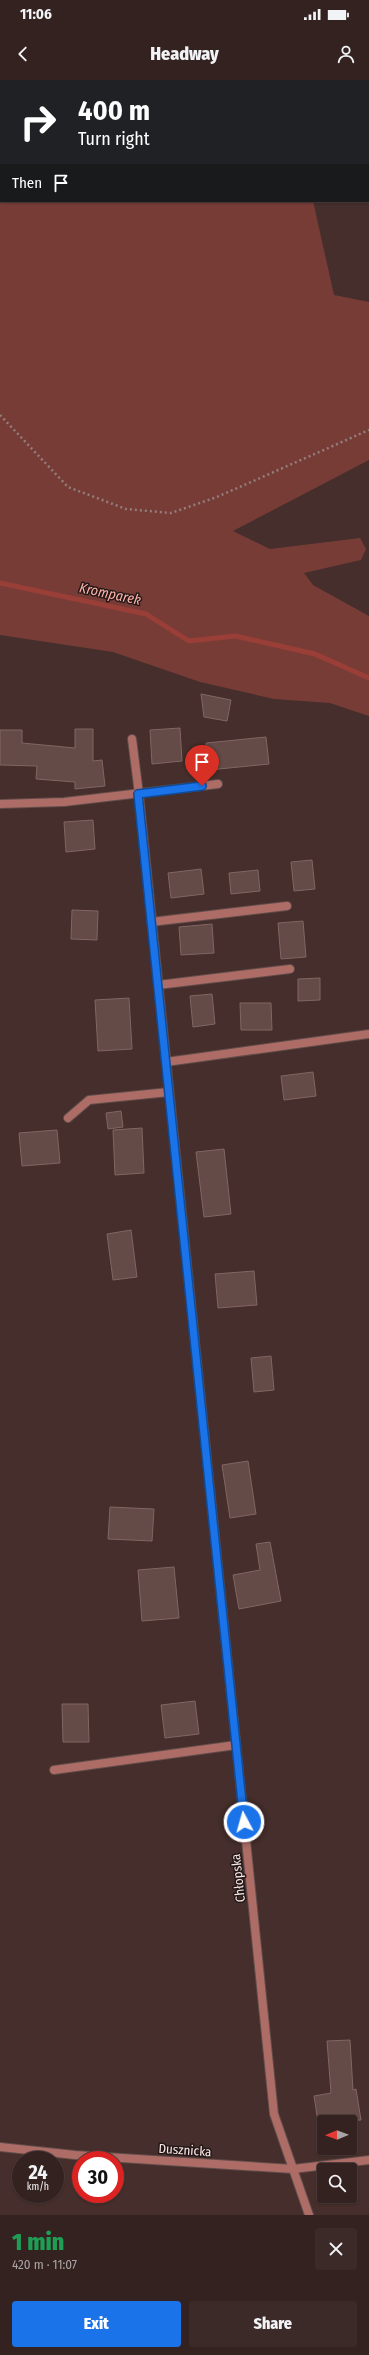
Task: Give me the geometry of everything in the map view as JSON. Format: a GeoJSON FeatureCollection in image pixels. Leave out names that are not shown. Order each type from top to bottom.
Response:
{"type":"FeatureCollection","features":[{"type":"Feature","properties":{"kind":"street","name":"Chłopska"},"geometry":{"type":"LineString","coordinates":[[132,739],[274,2114],[309,2215]]}},
{"type":"Feature","properties":{"kind":"street"},"geometry":{"type":"LineString","coordinates":[[0,804],[64,802],[218,784]]}},
{"type":"Feature","properties":{"kind":"street"},"geometry":{"type":"LineString","coordinates":[[151,922],[287,906]]}},
{"type":"Feature","properties":{"kind":"street"},"geometry":{"type":"LineString","coordinates":[[158,985],[290,969]]}},
{"type":"Feature","properties":{"kind":"street"},"geometry":{"type":"LineString","coordinates":[[166,1062],[369,1034]]}},
{"type":"Feature","properties":{"kind":"street"},"geometry":{"type":"LineString","coordinates":[[68,1118],[89,1100],[169,1092]]}},
{"type":"Feature","properties":{"kind":"street"},"geometry":{"type":"LineString","coordinates":[[54,1770],[236,1745]]}},
{"type":"Feature","properties":{"kind":"street","name":"Dusznicka"},"geometry":{"type":"LineString","coordinates":[[0,2147],[75,2155],[293,2169],[369,2160]]}},
{"type":"Feature","properties":{"kind":"path"},"geometry":{"type":"LineString","coordinates":[[0,415],[68,487],[126,509],[172,513],[217,497],[369,430]]}},
{"type":"Feature","properties":{"kind":"shaded area"},"geometry":{"type":"Polygon","coordinates":[[[0,202],[313,202],[334,295],[369,302],[369,460],[233,531],[270,549],[360,538],[366,549],[361,560],[304,573],[313,585],[369,616],[369,716],[330,703],[274,699],[200,682],[113,652],[0,635],[0,202]]]}},
{"type":"Feature","properties":{"kind":"building"},"geometry":{"type":"Polygon","coordinates":[[[201,694],[231,700],[227,721],[204,717],[201,694]]]}},
{"type":"Feature","properties":{"kind":"building"},"geometry":{"type":"Polygon","coordinates":[[[180,728],[182,761],[152,764],[150,730],[180,728]]]}},
{"type":"Feature","properties":{"kind":"building"},"geometry":{"type":"Polygon","coordinates":[[[75,729],[93,729],[93,761],[102,760],[105,786],[75,789],[75,782],[36,779],[37,766],[0,765],[0,730],[22,730],[22,743],[75,748],[75,729]]]}},
{"type":"Feature","properties":{"kind":"building"},"geometry":{"type":"Polygon","coordinates":[[[266,737],[269,764],[209,770],[206,743],[266,737]]]}},
{"type":"Feature","properties":{"kind":"building"},"geometry":{"type":"Polygon","coordinates":[[[93,820],[95,849],[66,852],[64,822],[93,820]]]}},
{"type":"Feature","properties":{"kind":"building"},"geometry":{"type":"Polygon","coordinates":[[[312,860],[315,889],[294,891],[291,862],[312,860]]]}},
{"type":"Feature","properties":{"kind":"building"},"geometry":{"type":"Polygon","coordinates":[[[201,869],[204,894],[171,898],[168,873],[201,869]]]}},
{"type":"Feature","properties":{"kind":"building"},"geometry":{"type":"Polygon","coordinates":[[[258,870],[260,891],[231,894],[229,873],[258,870]]]}},
{"type":"Feature","properties":{"kind":"building"},"geometry":{"type":"Polygon","coordinates":[[[72,910],[98,911],[97,940],[71,939],[72,910]]]}},
{"type":"Feature","properties":{"kind":"building"},"geometry":{"type":"Polygon","coordinates":[[[303,921],[306,957],[281,959],[278,923],[303,921]]]}},
{"type":"Feature","properties":{"kind":"building"},"geometry":{"type":"Polygon","coordinates":[[[212,924],[214,953],[181,955],[179,927],[212,924]]]}},
{"type":"Feature","properties":{"kind":"building"},"geometry":{"type":"Polygon","coordinates":[[[320,978],[320,1000],[298,1001],[298,979],[320,978]]]}},
{"type":"Feature","properties":{"kind":"building"},"geometry":{"type":"Polygon","coordinates":[[[212,994],[215,1024],[193,1027],[190,996],[212,994]]]}},
{"type":"Feature","properties":{"kind":"building"},"geometry":{"type":"Polygon","coordinates":[[[129,998],[132,1049],[98,1051],[95,1000],[129,998]]]}},
{"type":"Feature","properties":{"kind":"building"},"geometry":{"type":"Polygon","coordinates":[[[240,1003],[271,1003],[272,1030],[241,1030],[240,1003]]]}},
{"type":"Feature","properties":{"kind":"building"},"geometry":{"type":"Polygon","coordinates":[[[313,1072],[316,1096],[284,1100],[281,1076],[313,1072]]]}},
{"type":"Feature","properties":{"kind":"building"},"geometry":{"type":"Polygon","coordinates":[[[121,1111],[123,1127],[108,1129],[106,1113],[121,1111]]]}},
{"type":"Feature","properties":{"kind":"building"},"geometry":{"type":"Polygon","coordinates":[[[142,1128],[144,1173],[115,1175],[113,1130],[142,1128]]]}},
{"type":"Feature","properties":{"kind":"building"},"geometry":{"type":"Polygon","coordinates":[[[57,1130],[60,1163],[22,1166],[19,1133],[57,1130]]]}},
{"type":"Feature","properties":{"kind":"building"},"geometry":{"type":"Polygon","coordinates":[[[224,1149],[231,1214],[204,1217],[196,1152],[224,1149]]]}},
{"type":"Feature","properties":{"kind":"building"},"geometry":{"type":"Polygon","coordinates":[[[131,1230],[137,1277],[113,1280],[107,1234],[131,1230]]]}},
{"type":"Feature","properties":{"kind":"building"},"geometry":{"type":"Polygon","coordinates":[[[254,1271],[257,1305],[218,1308],[215,1274],[254,1271]]]}},
{"type":"Feature","properties":{"kind":"building"},"geometry":{"type":"Polygon","coordinates":[[[271,1356],[274,1390],[254,1392],[251,1358],[271,1356]]]}},
{"type":"Feature","properties":{"kind":"building"},"geometry":{"type":"Polygon","coordinates":[[[248,1461],[256,1514],[230,1518],[222,1465],[248,1461]]]}},
{"type":"Feature","properties":{"kind":"building"},"geometry":{"type":"Polygon","coordinates":[[[110,1507],[154,1509],[152,1541],[108,1539],[110,1507]]]}},
{"type":"Feature","properties":{"kind":"building"},"geometry":{"type":"Polygon","coordinates":[[[270,1542],[281,1601],[239,1609],[233,1575],[260,1570],[256,1544],[270,1542]]]}},
{"type":"Feature","properties":{"kind":"building"},"geometry":{"type":"Polygon","coordinates":[[[174,1567],[179,1618],[142,1621],[138,1570],[174,1567]]]}},
{"type":"Feature","properties":{"kind":"building"},"geometry":{"type":"Polygon","coordinates":[[[195,1701],[199,1734],[165,1738],[161,1705],[195,1701]]]}},
{"type":"Feature","properties":{"kind":"building"},"geometry":{"type":"Polygon","coordinates":[[[62,1704],[88,1704],[89,1742],[63,1742],[62,1704]]]}},
{"type":"Feature","properties":{"kind":"building"},"geometry":{"type":"Polygon","coordinates":[[[350,2040],[353,2090],[356,2089],[361,2120],[357,2120],[357,2115],[317,2116],[314,2096],[331,2093],[327,2041],[350,2040]]]}},
{"type":"Feature","properties":{"kind":"waterway","name":"Kromparek"},"geometry":{"type":"LineString","coordinates":[[0,583],[146,614],[189,641],[235,636],[315,654],[369,678]]}},
{"type":"Feature","properties":{"kind":"route"},"geometry":{"type":"LineString","coordinates":[[202,786],[138,794],[244,1822]]}}]}
